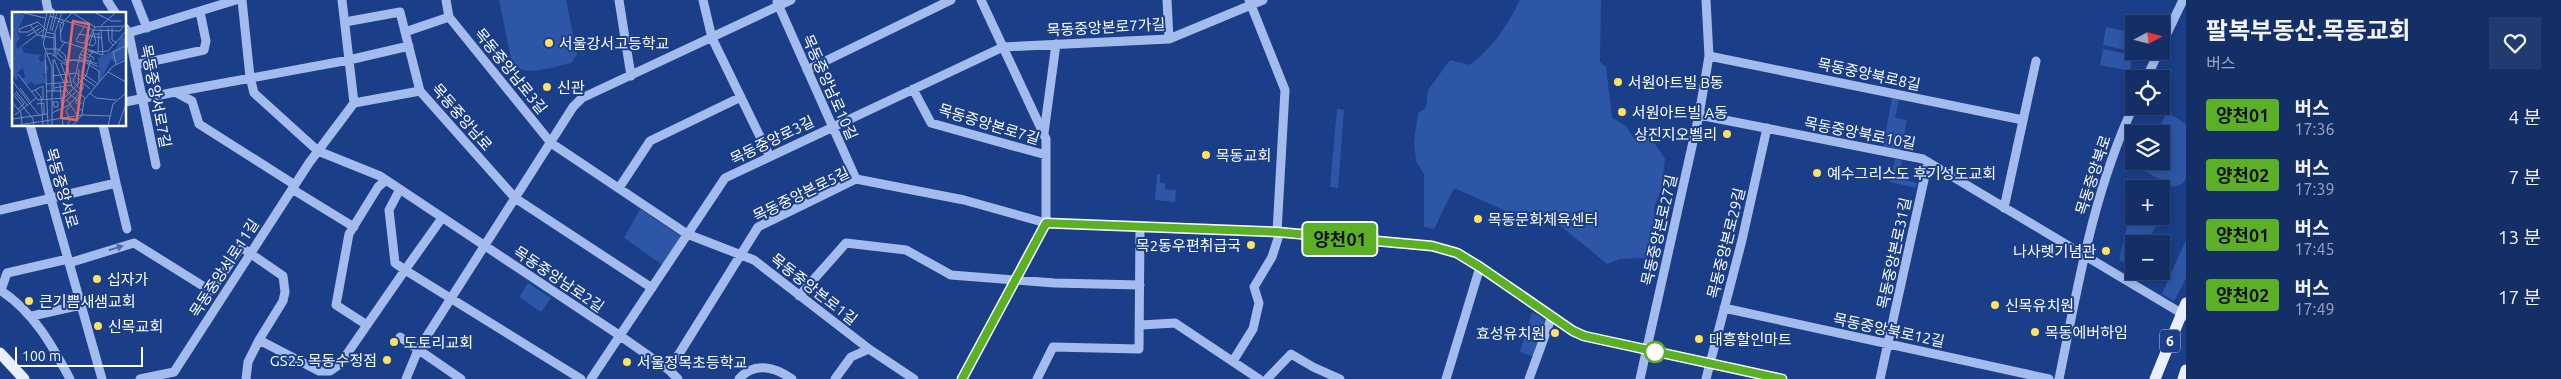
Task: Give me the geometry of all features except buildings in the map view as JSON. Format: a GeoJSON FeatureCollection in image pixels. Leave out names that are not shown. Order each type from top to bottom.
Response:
{"type":"FeatureCollection","features":[{"type":"Feature","properties":{"kind":"main road","name":"6"},"geometry":{"type":"LineString","coordinates":[[2155,379],[2184,311]]}},
{"type":"Feature","properties":{"kind":"main road"},"geometry":{"type":"LineString","coordinates":[[0,352],[24,379]]}},
{"type":"Feature","properties":{"kind":"main road","name":"6"},"geometry":{"type":"LineString","coordinates":[[2183,379],[2186,370]]}},
{"type":"Feature","properties":{"kind":"street"},"geometry":{"type":"LineString","coordinates":[[46,0],[50,12]]}},
{"type":"Feature","properties":{"kind":"street"},"geometry":{"type":"LineString","coordinates":[[107,0],[115,12]]}},
{"type":"Feature","properties":{"kind":"street","name":"목동중앙서로7길"},"geometry":{"type":"LineString","coordinates":[[136,0],[147,28]]}},
{"type":"Feature","properties":{"kind":"street","name":"목동중앙서로7길"},"geometry":{"type":"LineString","coordinates":[[156,165],[135,65],[126,32],[147,28],[236,0]]}},
{"type":"Feature","properties":{"kind":"street"},"geometry":{"type":"LineString","coordinates":[[242,0],[250,77],[254,93],[318,151]]}},
{"type":"Feature","properties":{"kind":"street"},"geometry":{"type":"LineString","coordinates":[[342,0],[354,103],[420,90]]}},
{"type":"Feature","properties":{"kind":"street","name":"목동중앙남로3길"},"geometry":{"type":"LineString","coordinates":[[446,0],[449,17],[551,143],[619,188]]}},
{"type":"Feature","properties":{"kind":"street"},"geometry":{"type":"LineString","coordinates":[[619,0],[631,76]]}},
{"type":"Feature","properties":{"kind":"street"},"geometry":{"type":"LineString","coordinates":[[703,0],[712,38],[769,155]]}},
{"type":"Feature","properties":{"kind":"street"},"geometry":{"type":"LineString","coordinates":[[406,379],[418,350],[573,106],[582,98],[712,38],[777,3],[791,0]]}},
{"type":"Feature","properties":{"kind":"street"},"geometry":{"type":"LineString","coordinates":[[807,70],[951,0]]}},
{"type":"Feature","properties":{"kind":"street","name":"목동중앙본로7길"},"geometry":{"type":"LineString","coordinates":[[982,0],[1044,134]]}},
{"type":"Feature","properties":{"kind":"street"},"geometry":{"type":"LineString","coordinates":[[1167,0],[1169,39]]}},
{"type":"Feature","properties":{"kind":"street","name":"목동중앙본로7가길"},"geometry":{"type":"LineString","coordinates":[[1003,47],[1169,39],[1250,3],[1263,0]]}},
{"type":"Feature","properties":{"kind":"street"},"geometry":{"type":"LineString","coordinates":[[1699,115],[1709,56],[1706,0]]}},
{"type":"Feature","properties":{"kind":"street"},"geometry":{"type":"LineString","coordinates":[[2170,26],[2182,0]]}},
{"type":"Feature","properties":{"kind":"street","name":"목동중앙남로10길"},"geometry":{"type":"LineString","coordinates":[[777,3],[856,179]]}},
{"type":"Feature","properties":{"kind":"street"},"geometry":{"type":"LineString","coordinates":[[1233,361],[1253,329],[1259,303],[1254,287],[1272,258],[1279,232],[1284,90],[1250,3]]}},
{"type":"Feature","properties":{"kind":"street"},"geometry":{"type":"LineString","coordinates":[[135,65],[204,50],[206,41],[200,12]]}},
{"type":"Feature","properties":{"kind":"street","name":"목동중앙남로"},"geometry":{"type":"LineString","coordinates":[[344,22],[400,12],[420,90],[515,198],[652,288]]}},
{"type":"Feature","properties":{"kind":"street"},"geometry":{"type":"LineString","coordinates":[[405,32],[449,17]]}},
{"type":"Feature","properties":{"kind":"street"},"geometry":{"type":"LineString","coordinates":[[0,19],[12,56],[0,59]]}},
{"type":"Feature","properties":{"kind":"street","name":"목동중앙본로7길"},"geometry":{"type":"LineString","coordinates":[[1046,223],[1046,155],[1044,134],[1056,44]]}},
{"type":"Feature","properties":{"kind":"street"},"geometry":{"type":"LineString","coordinates":[[126,102],[250,77],[349,60],[409,46]]}},
{"type":"Feature","properties":{"kind":"street","name":"목동중앙로3길"},"geometry":{"type":"LineString","coordinates":[[590,379],[689,235],[725,178],[769,155],[1003,47]]}},
{"type":"Feature","properties":{"kind":"street","name":"목동중앙북로8길"},"geometry":{"type":"LineString","coordinates":[[1709,56],[2023,120]]}},
{"type":"Feature","properties":{"kind":"street"},"geometry":{"type":"LineString","coordinates":[[2004,208],[2036,61]]}},
{"type":"Feature","properties":{"kind":"street","name":"목동중앙본로7길"},"geometry":{"type":"LineString","coordinates":[[913,89],[931,123],[1046,155]]}},
{"type":"Feature","properties":{"kind":"street"},"geometry":{"type":"LineString","coordinates":[[175,92],[192,100],[199,124],[354,227]]}},
{"type":"Feature","properties":{"kind":"street"},"geometry":{"type":"LineString","coordinates":[[619,188],[650,141],[741,98]]}},
{"type":"Feature","properties":{"kind":"street","name":"목동중앙서로11길"},"geometry":{"type":"LineString","coordinates":[[140,379],[174,372],[293,187],[354,103]]}},
{"type":"Feature","properties":{"kind":"street","name":"목동중앙북로10길"},"geometry":{"type":"LineString","coordinates":[[1699,115],[1923,159],[2084,256]]}},
{"type":"Feature","properties":{"kind":"street","name":"목동중앙본로27길"},"geometry":{"type":"LineString","coordinates":[[1640,379],[1699,115]]}},
{"type":"Feature","properties":{"kind":"street","name":"목동중앙북로"},"geometry":{"type":"LineString","coordinates":[[2059,379],[2084,256],[2106,174],[2130,115]]}},
{"type":"Feature","properties":{"kind":"street","name":"목동중앙서로"},"geometry":{"type":"LineString","coordinates":[[30,126],[102,379]]}},
{"type":"Feature","properties":{"kind":"street"},"geometry":{"type":"LineString","coordinates":[[103,126],[127,229]]}},
{"type":"Feature","properties":{"kind":"street","name":"목동중앙본로29길"},"geometry":{"type":"LineString","coordinates":[[1706,379],[1767,128]]}},
{"type":"Feature","properties":{"kind":"street","name":"목동중앙남로2길"},"geometry":{"type":"LineString","coordinates":[[318,151],[386,180],[619,335]]}},
{"type":"Feature","properties":{"kind":"street","name":"목동중앙본로31길"},"geometry":{"type":"LineString","coordinates":[[1880,379],[1928,162]]}},
{"type":"Feature","properties":{"kind":"street","name":"목동중앙본로5길"},"geometry":{"type":"LineString","coordinates":[[670,370],[758,227],[856,179],[964,200],[1046,223],[1279,232],[1432,246],[1457,253],[1584,336],[1782,379]]}},
{"type":"Feature","properties":{"kind":"street"},"geometry":{"type":"LineString","coordinates":[[367,325],[336,305],[349,234],[378,187],[386,180]]}},
{"type":"Feature","properties":{"kind":"street"},"geometry":{"type":"LineString","coordinates":[[0,210],[116,183]]}},
{"type":"Feature","properties":{"kind":"street","name":"목동중앙본로1길"},"geometry":{"type":"LineString","coordinates":[[619,188],[689,235],[754,260],[869,349],[898,375],[914,379]]}},
{"type":"Feature","properties":{"kind":"street"},"geometry":{"type":"LineString","coordinates":[[400,189],[389,210],[395,263],[581,379]]}},
{"type":"Feature","properties":{"kind":"street"},"geometry":{"type":"LineString","coordinates":[[259,340],[319,371],[330,371],[340,364],[442,218]]}},
{"type":"Feature","properties":{"kind":"street"},"geometry":{"type":"LineString","coordinates":[[962,379],[1017,281],[1046,223]]}},
{"type":"Feature","properties":{"kind":"street"},"geometry":{"type":"LineString","coordinates":[[1037,379],[1053,347],[1140,349],[1140,228]]}},
{"type":"Feature","properties":{"kind":"street"},"geometry":{"type":"LineString","coordinates":[[70,379],[55,350],[32,316],[0,290],[7,273],[69,261],[134,243],[211,291],[241,247],[283,276],[285,292],[283,301],[248,362],[246,379]]}},
{"type":"Feature","properties":{"kind":"street"},"geometry":{"type":"LineString","coordinates":[[799,296],[846,243],[906,250],[951,275],[1017,281],[1140,285]]}},
{"type":"Feature","properties":{"kind":"street"},"geometry":{"type":"LineString","coordinates":[[2084,256],[2184,311]]}},
{"type":"Feature","properties":{"kind":"street"},"geometry":{"type":"LineString","coordinates":[[1446,379],[1480,267]]}},
{"type":"Feature","properties":{"kind":"street"},"geometry":{"type":"LineString","coordinates":[[32,316],[81,305]]}},
{"type":"Feature","properties":{"kind":"street","name":"목동중앙북로12길"},"geometry":{"type":"LineString","coordinates":[[1724,308],[2049,379]]}},
{"type":"Feature","properties":{"kind":"street"},"geometry":{"type":"LineString","coordinates":[[1529,379],[1552,316]]}},
{"type":"Feature","properties":{"kind":"street"},"geometry":{"type":"LineString","coordinates":[[1141,325],[1175,323],[1259,379]]}},
{"type":"Feature","properties":{"kind":"street"},"geometry":{"type":"LineString","coordinates":[[619,335],[670,370],[678,379]]}},
{"type":"Feature","properties":{"kind":"street"},"geometry":{"type":"LineString","coordinates":[[400,337],[461,379]]}},
{"type":"Feature","properties":{"kind":"street"},"geometry":{"type":"LineString","coordinates":[[835,379],[851,357],[869,349]]}},
{"type":"Feature","properties":{"kind":"street"},"geometry":{"type":"LineString","coordinates":[[1267,379],[1291,354],[1313,367],[1340,379]]}},
{"type":"Feature","properties":{"kind":"street"},"geometry":{"type":"LineString","coordinates":[[739,379],[753,368],[764,367],[781,371],[792,379]]}},
{"type":"Feature","properties":{"kind":"shaded area"},"geometry":{"type":"Polygon","coordinates":[[[499,0],[566,0],[577,54],[571,63],[531,71],[517,68],[512,63],[499,0]]]}},
{"type":"Feature","properties":{"kind":"shaded area"},"geometry":{"type":"Polygon","coordinates":[[[1520,0],[1601,0],[1600,62],[1606,67],[1612,118],[1626,126],[1634,138],[1651,138],[1665,159],[1662,187],[1654,208],[1654,228],[1648,258],[1620,259],[1607,264],[1545,213],[1533,223],[1454,188],[1434,229],[1424,227],[1424,174],[1416,161],[1414,142],[1418,113],[1426,108],[1428,90],[1450,60],[1470,65],[1499,36],[1520,0]]]}},
{"type":"Feature","properties":{"kind":"shaded area"},"geometry":{"type":"Polygon","coordinates":[[[2106,27],[2125,31],[2125,50],[2103,45],[2106,27]]]}},
{"type":"Feature","properties":{"kind":"shaded area"},"geometry":{"type":"Polygon","coordinates":[[[2103,49],[2125,53],[2125,60],[2132,60],[2130,70],[2100,65],[2103,49]]]}},
{"type":"Feature","properties":{"kind":"shaded area"},"geometry":{"type":"Polygon","coordinates":[[[1892,98],[1899,100],[1895,118],[1907,120],[1901,150],[1883,146],[1892,98]]]}},
{"type":"Feature","properties":{"kind":"shaded area"},"geometry":{"type":"Polygon","coordinates":[[[1337,109],[1344,110],[1338,188],[1330,187],[1337,109]]]}},
{"type":"Feature","properties":{"kind":"shaded area"},"geometry":{"type":"Polygon","coordinates":[[[2170,114],[2186,124],[2186,178],[2182,184],[2174,187],[2170,185],[2170,180],[2161,180],[2143,170],[2170,170],[2170,125],[2160,125],[2166,115],[2170,114]]]}},
{"type":"Feature","properties":{"kind":"shaded area"},"geometry":{"type":"Polygon","coordinates":[[[1895,159],[1902,160],[1901,167],[1906,167],[1906,180],[1917,183],[1916,188],[1890,182],[1895,159]]]}},
{"type":"Feature","properties":{"kind":"shaded area"},"geometry":{"type":"Polygon","coordinates":[[[1157,174],[1160,174],[1160,183],[1165,183],[1165,189],[1176,190],[1175,202],[1155,200],[1157,174]]]}},
{"type":"Feature","properties":{"kind":"shaded area"},"geometry":{"type":"Polygon","coordinates":[[[640,209],[683,238],[664,266],[624,238],[640,209]]]}},
{"type":"Feature","properties":{"kind":"shaded area"},"geometry":{"type":"Polygon","coordinates":[[[2127,225],[2160,225],[2159,227],[2156,226],[2151,235],[2125,235],[2127,225]]]}},
{"type":"Feature","properties":{"kind":"shaded area"},"geometry":{"type":"Polygon","coordinates":[[[2125,235],[2125,263],[2119,260],[2125,235]]]}},
{"type":"Feature","properties":{"kind":"shaded area"},"geometry":{"type":"Polygon","coordinates":[[[2186,240],[2186,278],[2174,301],[2162,294],[2168,280],[2170,280],[2186,240]]]}},
{"type":"Feature","properties":{"kind":"shaded area"},"geometry":{"type":"Polygon","coordinates":[[[528,283],[551,298],[541,312],[519,297],[528,283]]]}},
{"type":"Feature","properties":{"kind":"shaded area"},"geometry":{"type":"Polygon","coordinates":[[[1532,312],[1545,320],[1534,357],[1520,352],[1532,312]]]}},
{"type":"Feature","properties":{"kind":"bus line","name":"양천01"},"geometry":{"type":"LineString","coordinates":[[962,379],[1017,281],[1046,223],[1140,228],[1227,229],[1432,246],[1457,253],[1528,298],[1573,331],[1584,336],[1782,379]]}},
{"type":"Feature","properties":{"kind":"place","name":"서울강서고등학교"},"geometry":{"type":"Point","coordinates":[549,43]}},
{"type":"Feature","properties":{"kind":"place","name":"서원아트빌 B동"},"geometry":{"type":"Point","coordinates":[1618,82]}},
{"type":"Feature","properties":{"kind":"place","name":"신관"},"geometry":{"type":"Point","coordinates":[547,87]}},
{"type":"Feature","properties":{"kind":"place","name":"서원아트빌 A동"},"geometry":{"type":"Point","coordinates":[1622,112]}},
{"type":"Feature","properties":{"kind":"place","name":"상진지오벨리"},"geometry":{"type":"Point","coordinates":[1727,134]}},
{"type":"Feature","properties":{"kind":"place","name":"목동교회"},"geometry":{"type":"Point","coordinates":[1206,155]}},
{"type":"Feature","properties":{"kind":"place","name":"예수그리스도 후기성도교회"},"geometry":{"type":"Point","coordinates":[1817,173]}},
{"type":"Feature","properties":{"kind":"place","name":"목동문화체육센터"},"geometry":{"type":"Point","coordinates":[1478,219]}},
{"type":"Feature","properties":{"kind":"place","name":"목2동우편취급국"},"geometry":{"type":"Point","coordinates":[1251,245]}},
{"type":"Feature","properties":{"kind":"place","name":"나사렛기념관"},"geometry":{"type":"Point","coordinates":[2106,251]}},
{"type":"Feature","properties":{"kind":"place","name":"십자가"},"geometry":{"type":"Point","coordinates":[97,279]}},
{"type":"Feature","properties":{"kind":"place","name":"큰기쁨새샘교회"},"geometry":{"type":"Point","coordinates":[29,301]}},
{"type":"Feature","properties":{"kind":"place","name":"신목유치원"},"geometry":{"type":"Point","coordinates":[1995,305]}},
{"type":"Feature","properties":{"kind":"place","name":"신목교회"},"geometry":{"type":"Point","coordinates":[98,326]}},
{"type":"Feature","properties":{"kind":"place","name":"목동에버하임"},"geometry":{"type":"Point","coordinates":[2035,332]}},
{"type":"Feature","properties":{"kind":"place","name":"효성유치원"},"geometry":{"type":"Point","coordinates":[1555,333]}},
{"type":"Feature","properties":{"kind":"place","name":"대흥할인마트"},"geometry":{"type":"Point","coordinates":[1699,339]}},
{"type":"Feature","properties":{"kind":"place","name":"도토리교회"},"geometry":{"type":"Point","coordinates":[394,342]}},
{"type":"Feature","properties":{"kind":"place","name":"GS25 목동수정점"},"geometry":{"type":"Point","coordinates":[387,360]}},
{"type":"Feature","properties":{"kind":"place","name":"서울정목초등학교"},"geometry":{"type":"Point","coordinates":[627,362]}}]}
